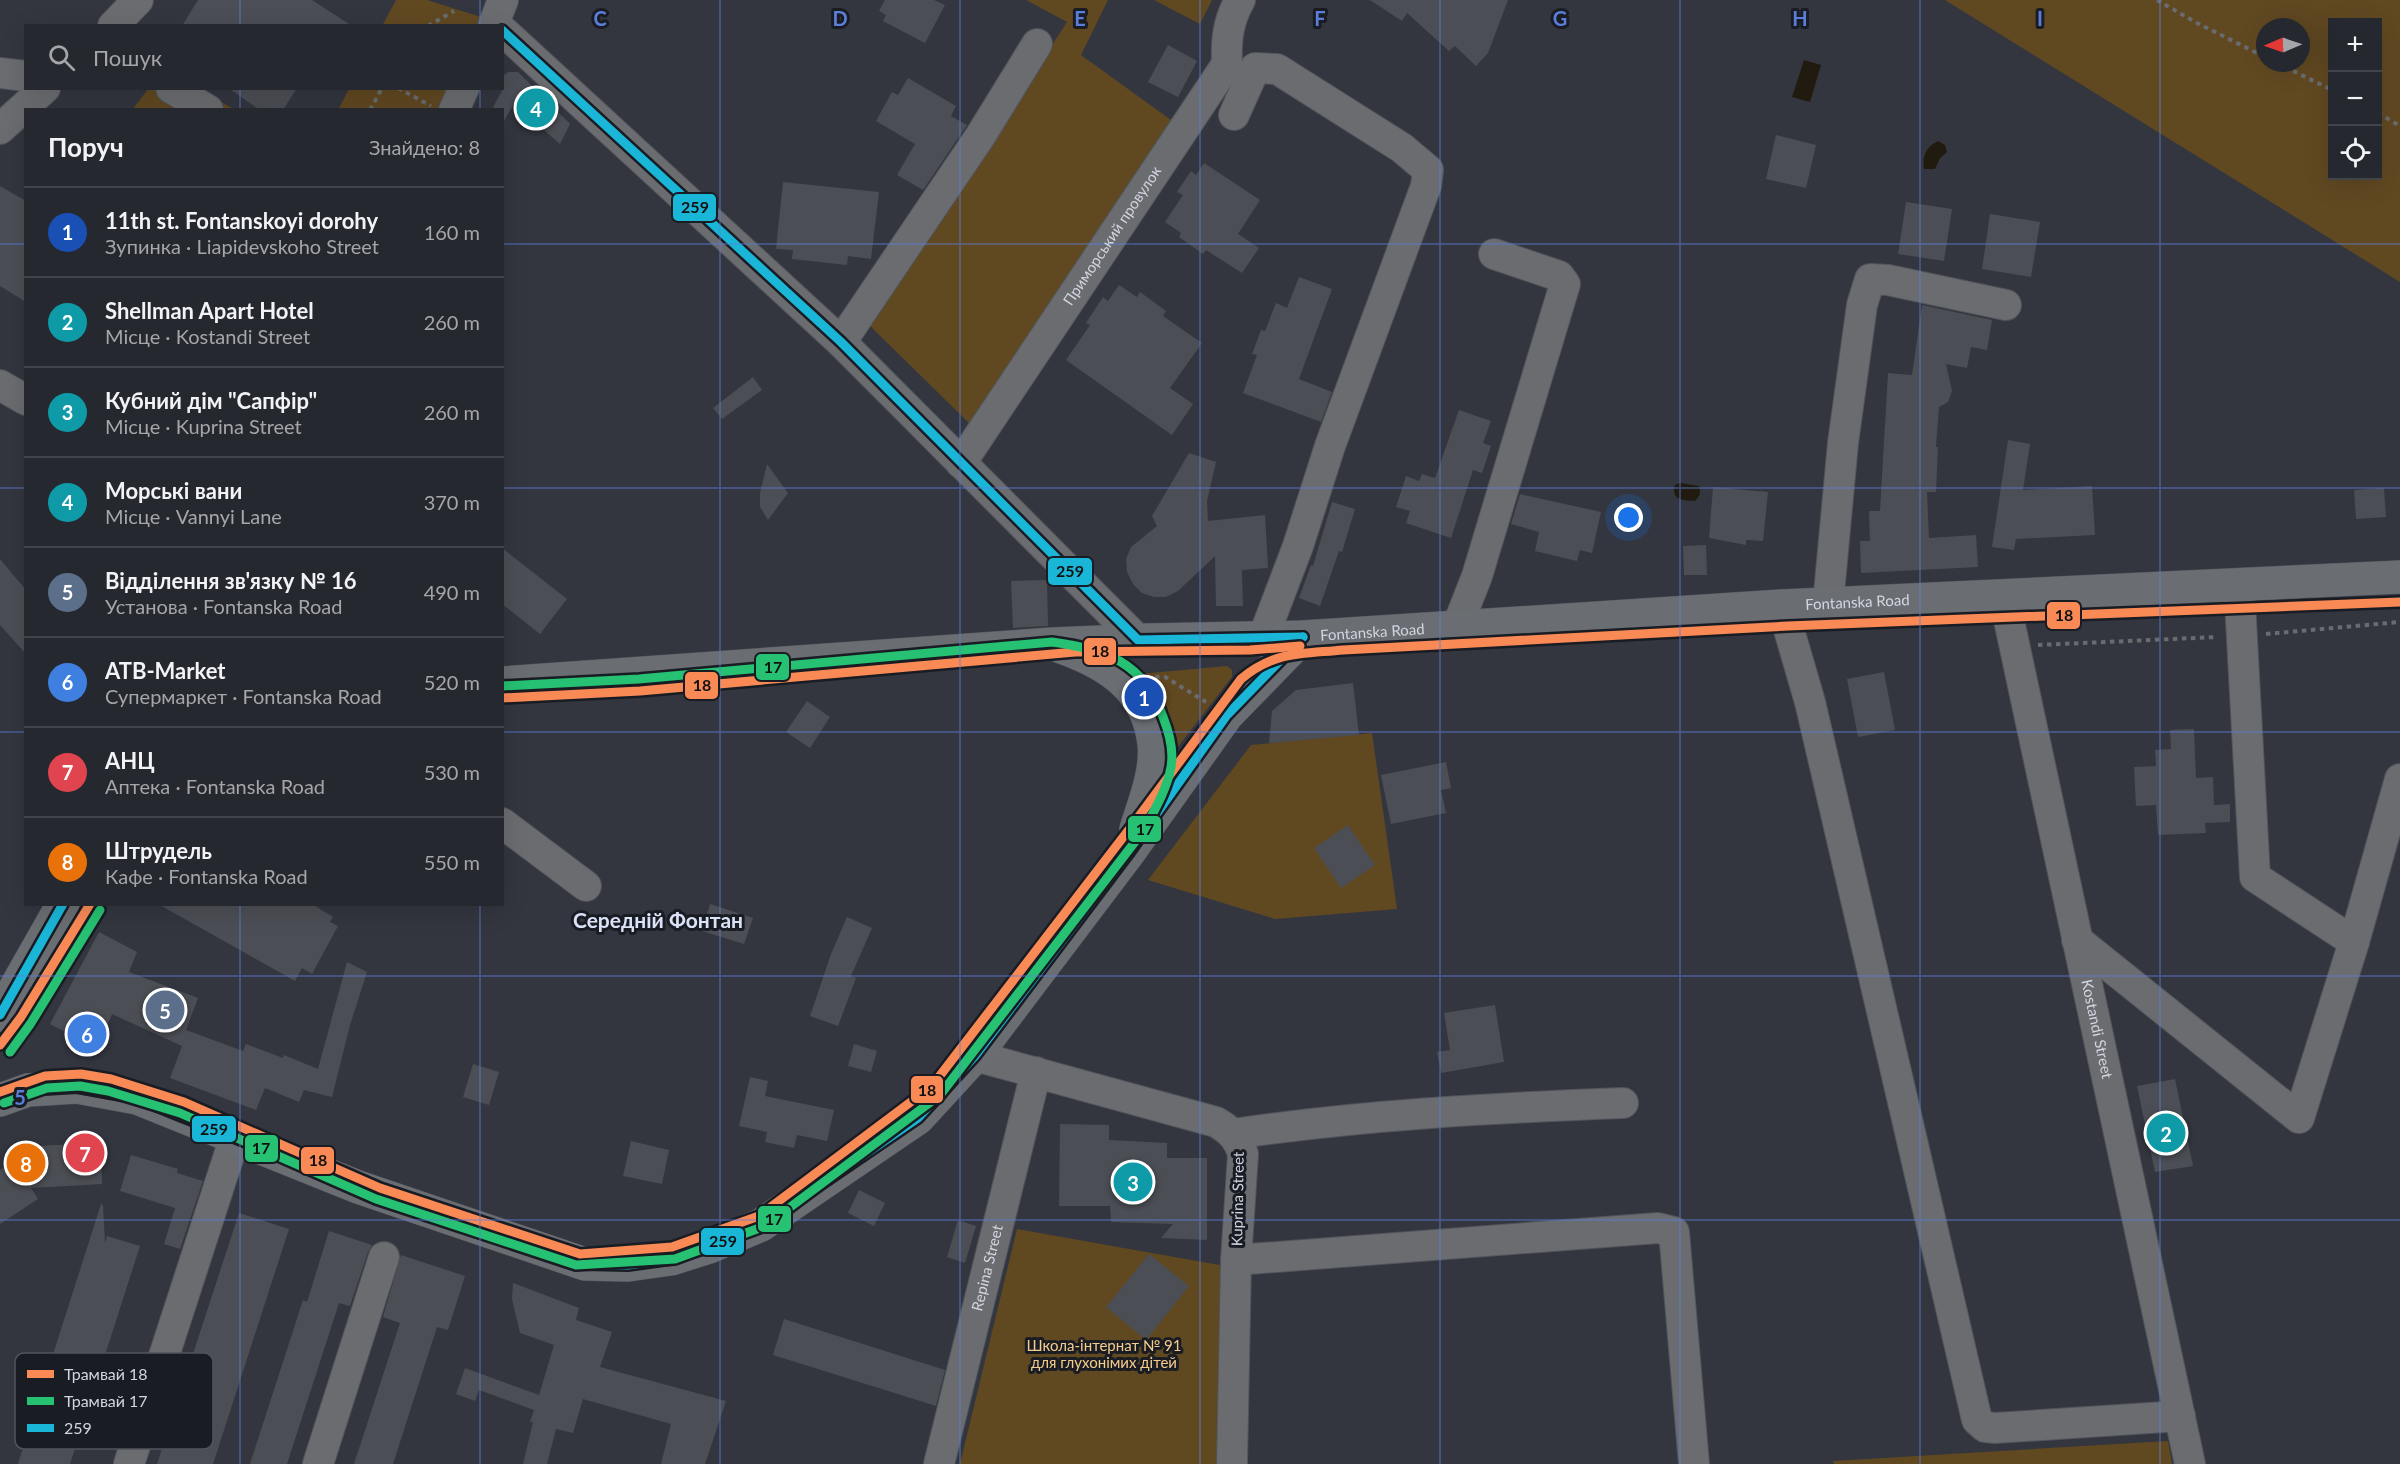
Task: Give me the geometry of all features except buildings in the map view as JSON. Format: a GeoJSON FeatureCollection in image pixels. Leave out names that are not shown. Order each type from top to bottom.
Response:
{"type":"FeatureCollection","features":[{"type":"Feature","properties":{"kind":"main road","name":"Fontanska Road"},"geometry":{"type":"LineString","coordinates":[[4,1096],[28,1090],[77,1087],[137,1098],[358,1187],[585,1264],[628,1265],[671,1258],[709,1246],[761,1225],[918,1118],[975,1056],[1130,851],[1227,715],[1303,637],[1782,606],[2400,576]]}},
{"type":"Feature","properties":{"kind":"main road"},"geometry":{"type":"LineString","coordinates":[[504,683],[1053,644],[1303,637]]}},
{"type":"Feature","properties":{"kind":"main road"},"geometry":{"type":"LineString","coordinates":[[1053,644],[1093,659],[1109,669],[1140,700],[1154,745],[1152,774],[1130,851]]}},
{"type":"Feature","properties":{"kind":"main road"},"geometry":{"type":"LineString","coordinates":[[0,1015],[62,906]]}},
{"type":"Feature","properties":{"kind":"street"},"geometry":{"type":"LineString","coordinates":[[115,24],[138,0]]}},
{"type":"Feature","properties":{"kind":"street","name":"Приморський провулок"},"geometry":{"type":"LineString","coordinates":[[961,463],[1227,64],[1226,42],[1230,16],[1240,0]]}},
{"type":"Feature","properties":{"kind":"street"},"geometry":{"type":"LineString","coordinates":[[504,27],[841,342],[1138,640]]}},
{"type":"Feature","properties":{"kind":"street"},"geometry":{"type":"LineString","coordinates":[[841,342],[981,135],[1037,44]]}},
{"type":"Feature","properties":{"kind":"street"},"geometry":{"type":"LineString","coordinates":[[1234,115],[1255,68],[1277,69],[1402,148],[1428,170],[1426,186],[1330,446],[1298,546],[1263,638]]}},
{"type":"Feature","properties":{"kind":"street"},"geometry":{"type":"LineString","coordinates":[[0,73],[24,76]]}},
{"type":"Feature","properties":{"kind":"street"},"geometry":{"type":"LineString","coordinates":[[0,129],[43,90]]}},
{"type":"Feature","properties":{"kind":"street"},"geometry":{"type":"LineString","coordinates":[[174,90],[205,108]]}},
{"type":"Feature","properties":{"kind":"street"},"geometry":{"type":"LineString","coordinates":[[455,108],[463,90]]}},
{"type":"Feature","properties":{"kind":"street"},"geometry":{"type":"LineString","coordinates":[[1457,627],[1477,576],[1565,284],[1559,276],[1494,254]]}},
{"type":"Feature","properties":{"kind":"street"},"geometry":{"type":"LineString","coordinates":[[1828,604],[1843,443],[1862,305],[1870,279],[1888,280],[2006,305]]}},
{"type":"Feature","properties":{"kind":"street"},"geometry":{"type":"LineString","coordinates":[[0,385],[24,398]]}},
{"type":"Feature","properties":{"kind":"street"},"geometry":{"type":"LineString","coordinates":[[2239,584],[2255,878],[2354,942]]}},
{"type":"Feature","properties":{"kind":"street","name":"Kostandi Street"},"geometry":{"type":"LineString","coordinates":[[2004,597],[2190,1464]]}},
{"type":"Feature","properties":{"kind":"street"},"geometry":{"type":"LineString","coordinates":[[1782,606],[1810,702],[1977,1420],[1985,1427],[1995,1428],[2180,1416]]}},
{"type":"Feature","properties":{"kind":"street"},"geometry":{"type":"LineString","coordinates":[[2077,940],[2299,1118],[2354,942],[2400,779]]}},
{"type":"Feature","properties":{"kind":"street"},"geometry":{"type":"LineString","coordinates":[[504,824],[586,886]]}},
{"type":"Feature","properties":{"kind":"street","name":"Kuprina Street"},"geometry":{"type":"LineString","coordinates":[[975,1056],[1216,1122],[1233,1134],[1243,1154],[1236,1260],[1232,1464]]}},
{"type":"Feature","properties":{"kind":"street","name":"Repina Street"},"geometry":{"type":"LineString","coordinates":[[939,1464],[1036,1072]]}},
{"type":"Feature","properties":{"kind":"street"},"geometry":{"type":"LineString","coordinates":[[1233,1134],[1305,1124],[1520,1107],[1623,1103]]}},
{"type":"Feature","properties":{"kind":"street"},"geometry":{"type":"LineString","coordinates":[[165,1353],[235,1137]]}},
{"type":"Feature","properties":{"kind":"street"},"geometry":{"type":"LineString","coordinates":[[1236,1260],[1658,1228],[1674,1232],[1694,1464]]}},
{"type":"Feature","properties":{"kind":"street"},"geometry":{"type":"LineString","coordinates":[[318,1464],[384,1257]]}},
{"type":"Feature","properties":{"kind":"street"},"geometry":{"type":"LineString","coordinates":[[129,1464],[134,1449]]}},
{"type":"Feature","properties":{"kind":"path"},"geometry":{"type":"LineString","coordinates":[[2157,0],[2256,52]]}},
{"type":"Feature","properties":{"kind":"path"},"geometry":{"type":"LineString","coordinates":[[431,24],[454,11]]}},
{"type":"Feature","properties":{"kind":"path"},"geometry":{"type":"LineString","coordinates":[[2295,72],[2328,88]]}},
{"type":"Feature","properties":{"kind":"path"},"geometry":{"type":"LineString","coordinates":[[371,108],[381,90]]}},
{"type":"Feature","properties":{"kind":"path"},"geometry":{"type":"LineString","coordinates":[[402,90],[433,108]]}},
{"type":"Feature","properties":{"kind":"path"},"geometry":{"type":"LineString","coordinates":[[2382,115],[2400,126]]}},
{"type":"Feature","properties":{"kind":"path"},"geometry":{"type":"LineString","coordinates":[[2014,646],[2242,636],[2400,622]]}},
{"type":"Feature","properties":{"kind":"green space"},"geometry":{"type":"Polygon","coordinates":[[[396,0],[427,0],[481,17],[478,24],[383,24],[396,0]]]}},
{"type":"Feature","properties":{"kind":"green space"},"geometry":{"type":"Polygon","coordinates":[[[1026,0],[1108,0],[1081,55],[1171,120],[971,425],[870,326],[1067,22],[1026,0]]]}},
{"type":"Feature","properties":{"kind":"green space"},"geometry":{"type":"Polygon","coordinates":[[[1154,0],[1212,0],[1200,24],[1154,0]]]}},
{"type":"Feature","properties":{"kind":"green space"},"geometry":{"type":"Polygon","coordinates":[[[1945,0],[2400,0],[2400,282],[1945,0]]]}},
{"type":"Feature","properties":{"kind":"green space"},"geometry":{"type":"Polygon","coordinates":[[[147,90],[199,90],[232,108],[134,108],[147,90]]]}},
{"type":"Feature","properties":{"kind":"green space"},"geometry":{"type":"Polygon","coordinates":[[[348,90],[448,90],[439,108],[339,108],[348,90]]]}},
{"type":"Feature","properties":{"kind":"green space"},"geometry":{"type":"Polygon","coordinates":[[[1227,666],[1232,670],[1232,677],[1170,757],[1139,674],[1227,666]]]}},
{"type":"Feature","properties":{"kind":"green space"},"geometry":{"type":"Polygon","coordinates":[[[1372,733],[1397,909],[1275,919],[1148,880],[1251,745],[1372,733]]]}},
{"type":"Feature","properties":{"kind":"green space","name":"Школа-інтернат № 91 для глухонімих дітей"},"geometry":{"type":"Polygon","coordinates":[[[1017,1229],[1225,1266],[1218,1371],[1231,1378],[1224,1464],[960,1464],[1017,1229]]]}},
{"type":"Feature","properties":{"kind":"green space"},"geometry":{"type":"Polygon","coordinates":[[[2168,1441],[2172,1464],[1834,1464],[1833,1461],[2168,1441]]]}},
{"type":"Feature","properties":{"kind":"shaded area"},"geometry":{"type":"Polygon","coordinates":[[[1804,60],[1821,65],[1810,102],[1792,97],[1804,60]]]}},
{"type":"Feature","properties":{"kind":"shaded area"},"geometry":{"type":"Polygon","coordinates":[[[1938,141],[1945,145],[1947,152],[1940,158],[1935,169],[1924,169],[1926,152],[1938,141]]]}},
{"type":"Feature","properties":{"kind":"shaded area"},"geometry":{"type":"Polygon","coordinates":[[[1680,483],[1699,486],[1700,494],[1695,501],[1676,496],[1675,485],[1680,483]]]}},
{"type":"Feature","properties":{"kind":"tram line","name":"18"},"geometry":{"type":"LineString","coordinates":[[0,1092],[45,1076],[81,1074],[111,1079],[184,1102],[380,1188],[580,1254],[672,1247],[759,1216],[932,1086],[1134,823],[1241,679],[1265,663],[1289,656],[1343,650],[1788,626],[2400,602]]}},
{"type":"Feature","properties":{"kind":"tram line","name":"17"},"geometry":{"type":"LineString","coordinates":[[4,1103],[47,1088],[80,1086],[108,1091],[180,1113],[376,1199],[576,1265],[675,1259],[765,1226],[940,1095],[1144,830],[1163,792],[1172,761],[1167,729],[1155,698],[1134,671],[1105,654],[1052,642],[639,679],[504,686]]}},
{"type":"Feature","properties":{"kind":"tram line","name":"18"},"geometry":{"type":"LineString","coordinates":[[504,698],[640,691],[1075,652],[1250,650],[1300,646]]}},
{"type":"Feature","properties":{"kind":"tram line","name":"18"},"geometry":{"type":"LineString","coordinates":[[0,1045],[21,1017],[89,906]]}},
{"type":"Feature","properties":{"kind":"tram line","name":"17"},"geometry":{"type":"LineString","coordinates":[[10,1052],[31,1023],[100,910]]}},
{"type":"Feature","properties":{"kind":"transit line","name":"259"},"geometry":{"type":"LineString","coordinates":[[504,32],[841,342],[1138,640],[1303,637]]}},
{"type":"Feature","properties":{"kind":"transit line","name":"259"},"geometry":{"type":"LineString","coordinates":[[0,1100],[28,1090],[77,1087],[137,1098],[358,1187],[585,1264],[628,1265],[671,1259],[709,1247],[761,1225],[918,1118],[975,1056],[1130,851],[1227,715],[1303,637]]}},
{"type":"Feature","properties":{"kind":"transit line","name":"259"},"geometry":{"type":"LineString","coordinates":[[0,1015],[62,906]]}},
{"type":"Feature","properties":{"kind":"place","name":"Морські вани"},"geometry":{"type":"Point","coordinates":[536,108]}},
{"type":"Feature","properties":{"kind":"place","name":"11th st. Fontanskoyi dorohy"},"geometry":{"type":"Point","coordinates":[1144,697]}},
{"type":"Feature","properties":{"kind":"place","name":"Відділення зв'язку № 16"},"geometry":{"type":"Point","coordinates":[165,1010]}},
{"type":"Feature","properties":{"kind":"place","name":"ATB-Market"},"geometry":{"type":"Point","coordinates":[87,1034]}},
{"type":"Feature","properties":{"kind":"place","name":"Shellman Apart Hotel"},"geometry":{"type":"Point","coordinates":[2166,1133]}},
{"type":"Feature","properties":{"kind":"place","name":"АНЦ"},"geometry":{"type":"Point","coordinates":[85,1153]}},
{"type":"Feature","properties":{"kind":"place","name":"Штрудель"},"geometry":{"type":"Point","coordinates":[26,1163]}},
{"type":"Feature","properties":{"kind":"place","name":"Кубний дім \"Сапфір\""},"geometry":{"type":"Point","coordinates":[1133,1182]}},
{"type":"Feature","properties":{"kind":"district","name":"Середній Фонтан"},"geometry":{"type":"Point","coordinates":[658,921]}}]}
